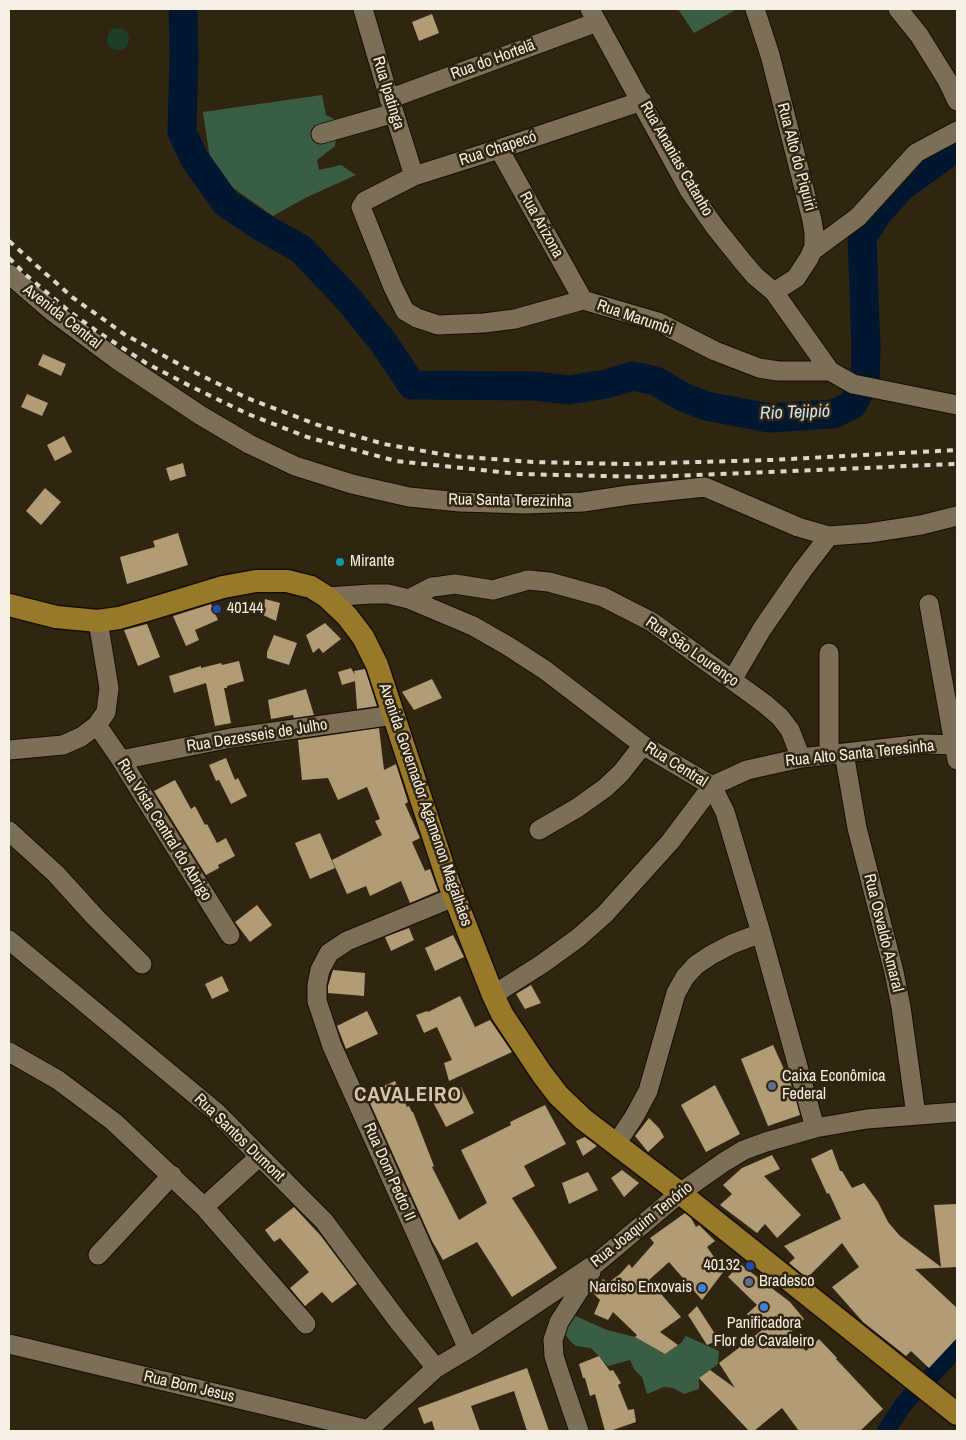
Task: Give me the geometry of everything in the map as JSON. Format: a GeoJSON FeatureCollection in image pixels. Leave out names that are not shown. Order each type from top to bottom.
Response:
{"type":"FeatureCollection","features":[{"type":"Feature","properties":{"kind":"main road","name":"Avenida Governador Agamenon Magalhães"},"geometry":{"type":"LineString","coordinates":[[9,605],[56,617],[98,621],[147,610],[223,587],[256,581],[287,581],[310,587],[327,597],[347,616],[377,665],[447,878],[493,995],[502,1014],[521,1044],[558,1095],[583,1119],[680,1192],[955,1407]]}},
{"type":"Feature","properties":{"kind":"street","name":"Rua Ipatinga"},"geometry":{"type":"LineString","coordinates":[[363,9],[414,176]]}},
{"type":"Feature","properties":{"kind":"street","name":"Rua Alto do Piquiri"},"geometry":{"type":"LineString","coordinates":[[754,9],[770,56],[814,233],[812,251],[796,278],[774,292]]}},
{"type":"Feature","properties":{"kind":"street"},"geometry":{"type":"LineString","coordinates":[[898,9],[919,35],[957,101]]}},
{"type":"Feature","properties":{"kind":"street","name":"Rua do Hortelã"},"geometry":{"type":"LineString","coordinates":[[321,134],[392,106],[594,15]]}},
{"type":"Feature","properties":{"kind":"street","name":"Rua Ananias Catanho"},"geometry":{"type":"LineString","coordinates":[[594,15],[689,190],[715,227],[755,276],[774,292],[830,371]]}},
{"type":"Feature","properties":{"kind":"street","name":"Rua Chapecó"},"geometry":{"type":"LineString","coordinates":[[361,207],[365,201],[414,176],[499,150],[642,101]]}},
{"type":"Feature","properties":{"kind":"street"},"geometry":{"type":"LineString","coordinates":[[812,251],[858,217],[916,153],[957,131]]}},
{"type":"Feature","properties":{"kind":"street","name":"Rua Arizona"},"geometry":{"type":"LineString","coordinates":[[499,150],[583,300]]}},
{"type":"Feature","properties":{"kind":"street","name":"Rua Marumbi"},"geometry":{"type":"LineString","coordinates":[[361,207],[401,303],[405,311],[416,318],[438,325],[484,323],[515,319],[583,300],[658,322],[715,351],[759,368],[778,371],[830,371],[853,384],[957,405]]}},
{"type":"Feature","properties":{"kind":"street","name":"Avenida Central"},"geometry":{"type":"LineString","coordinates":[[9,274],[53,312],[116,359]]}},
{"type":"Feature","properties":{"kind":"street","name":"Rua Santa Terezinha"},"geometry":{"type":"LineString","coordinates":[[116,359],[200,416],[249,444],[296,466],[352,484],[409,497],[460,502],[525,504],[583,502],[705,487],[798,526],[829,536],[869,533],[921,525],[957,516]]}},
{"type":"Feature","properties":{"kind":"street"},"geometry":{"type":"LineString","coordinates":[[732,680],[762,629],[829,536]]}},
{"type":"Feature","properties":{"kind":"street","name":"Rua São Lourenço"},"geometry":{"type":"LineString","coordinates":[[409,598],[441,586],[455,584],[493,590],[528,580],[549,582],[603,597],[652,622],[765,704],[780,717],[790,730],[801,758]]}},
{"type":"Feature","properties":{"kind":"street","name":"Rua Central"},"geometry":{"type":"LineString","coordinates":[[327,597],[388,594],[409,598],[473,626],[545,670],[643,745],[712,786],[725,812],[815,1128]]}},
{"type":"Feature","properties":{"kind":"street"},"geometry":{"type":"LineString","coordinates":[[929,604],[956,750]]}},
{"type":"Feature","properties":{"kind":"street"},"geometry":{"type":"LineString","coordinates":[[9,750],[63,745],[81,737],[97,726],[106,712],[109,688],[98,621]]}},
{"type":"Feature","properties":{"kind":"street","name":"Rua Osvaldo Amaral"},"geometry":{"type":"LineString","coordinates":[[829,653],[836,754],[857,828],[899,998],[916,1115]]}},
{"type":"Feature","properties":{"kind":"street","name":"Rua Dezesseis de Julho"},"geometry":{"type":"LineString","coordinates":[[121,760],[231,738],[394,715]]}},
{"type":"Feature","properties":{"kind":"street","name":"Rua Vista Central do Abrigo"},"geometry":{"type":"LineString","coordinates":[[97,726],[121,760],[230,935]]}},
{"type":"Feature","properties":{"kind":"street","name":"Rua Alto Santa Teresinha"},"geometry":{"type":"LineString","coordinates":[[493,995],[549,959],[578,938],[605,914],[670,842],[712,786],[747,770],[801,758],[923,744],[956,750]]}},
{"type":"Feature","properties":{"kind":"street"},"geometry":{"type":"LineString","coordinates":[[539,830],[605,788],[621,773],[643,745]]}},
{"type":"Feature","properties":{"kind":"street"},"geometry":{"type":"LineString","coordinates":[[9,831],[56,874],[94,917],[142,964]]}},
{"type":"Feature","properties":{"kind":"street","name":"Rua Dom Pedro II"},"geometry":{"type":"LineString","coordinates":[[454,897],[347,941],[329,953],[320,970],[317,985],[317,1001],[332,1046],[468,1349]]}},
{"type":"Feature","properties":{"kind":"street"},"geometry":{"type":"LineString","coordinates":[[616,1144],[648,1091],[676,993],[685,977],[696,965],[711,955],[732,944],[761,933]]}},
{"type":"Feature","properties":{"kind":"street","name":"Rua Santos Dumont"},"geometry":{"type":"LineString","coordinates":[[9,940],[216,1112],[324,1221],[398,1321],[436,1368]]}},
{"type":"Feature","properties":{"kind":"street"},"geometry":{"type":"LineString","coordinates":[[9,1052],[58,1080],[88,1101],[172,1175],[204,1207],[306,1324]]}},
{"type":"Feature","properties":{"kind":"street","name":"Rua Joaquim Tenório"},"geometry":{"type":"LineString","coordinates":[[368,1431],[436,1368],[468,1349],[598,1262],[680,1192],[744,1150],[815,1128],[867,1118],[957,1112]]}},
{"type":"Feature","properties":{"kind":"street"},"geometry":{"type":"LineString","coordinates":[[204,1207],[260,1157]]}},
{"type":"Feature","properties":{"kind":"street"},"geometry":{"type":"LineString","coordinates":[[98,1255],[172,1175]]}},
{"type":"Feature","properties":{"kind":"street"},"geometry":{"type":"LineString","coordinates":[[579,1431],[554,1356],[553,1340],[564,1314],[598,1262]]}},
{"type":"Feature","properties":{"kind":"street","name":"Rua Bom Jesus"},"geometry":{"type":"LineString","coordinates":[[9,1344],[368,1431]]}},
{"type":"Feature","properties":{"kind":"green space"},"geometry":{"type":"Polygon","coordinates":[[[678,9],[737,9],[694,33],[678,9]]]}},
{"type":"Feature","properties":{"kind":"green space"},"geometry":{"type":"Polygon","coordinates":[[[114,28],[122,28],[129,35],[129,43],[122,50],[114,50],[107,43],[107,35],[114,28]]]}},
{"type":"Feature","properties":{"kind":"green space"},"geometry":{"type":"Polygon","coordinates":[[[322,95],[326,115],[338,121],[335,146],[317,160],[319,170],[341,165],[356,175],[305,198],[273,216],[229,185],[210,159],[203,112],[322,95]]]}},
{"type":"Feature","properties":{"kind":"green space"},"geometry":{"type":"Polygon","coordinates":[[[571,1314],[607,1330],[635,1337],[665,1354],[681,1343],[686,1336],[719,1351],[718,1364],[699,1378],[699,1389],[684,1394],[673,1388],[664,1387],[647,1394],[642,1377],[634,1369],[630,1360],[608,1366],[591,1348],[576,1346],[570,1341],[565,1334],[571,1314]]]}},
{"type":"Feature","properties":{"kind":"building"},"geometry":{"type":"Polygon","coordinates":[[[432,14],[439,33],[419,41],[412,22],[432,14]]]}},
{"type":"Feature","properties":{"kind":"building"},"geometry":{"type":"Polygon","coordinates":[[[43,354],[66,364],[61,376],[38,365],[43,354]]]}},
{"type":"Feature","properties":{"kind":"building"},"geometry":{"type":"Polygon","coordinates":[[[27,394],[48,403],[42,416],[21,407],[27,394]]]}},
{"type":"Feature","properties":{"kind":"building"},"geometry":{"type":"Polygon","coordinates":[[[64,436],[72,452],[55,461],[47,445],[64,436]]]}},
{"type":"Feature","properties":{"kind":"building"},"geometry":{"type":"Polygon","coordinates":[[[183,463],[186,476],[170,481],[166,468],[183,463]]]}},
{"type":"Feature","properties":{"kind":"building"},"geometry":{"type":"Polygon","coordinates":[[[45,488],[61,502],[41,525],[26,511],[45,488]]]}},
{"type":"Feature","properties":{"kind":"building"},"geometry":{"type":"Polygon","coordinates":[[[178,533],[188,565],[127,584],[120,557],[155,547],[153,541],[178,533]]]}},
{"type":"Feature","properties":{"kind":"building"},"geometry":{"type":"Polygon","coordinates":[[[265,599],[280,603],[276,621],[263,615],[265,599]]]}},
{"type":"Feature","properties":{"kind":"building"},"geometry":{"type":"Polygon","coordinates":[[[211,604],[218,620],[195,630],[199,640],[186,646],[173,616],[211,604]]]}},
{"type":"Feature","properties":{"kind":"building"},"geometry":{"type":"Polygon","coordinates":[[[325,623],[341,639],[323,653],[319,648],[313,653],[306,635],[325,623]]]}},
{"type":"Feature","properties":{"kind":"building"},"geometry":{"type":"Polygon","coordinates":[[[147,624],[160,657],[138,666],[124,630],[147,624]]]}},
{"type":"Feature","properties":{"kind":"building"},"geometry":{"type":"Polygon","coordinates":[[[274,635],[297,643],[289,665],[267,658],[267,652],[274,635]]]}},
{"type":"Feature","properties":{"kind":"building"},"geometry":{"type":"Polygon","coordinates":[[[239,661],[244,681],[224,688],[231,723],[215,726],[206,683],[174,693],[169,676],[201,666],[201,668],[239,661]]]}},
{"type":"Feature","properties":{"kind":"building"},"geometry":{"type":"Polygon","coordinates":[[[351,668],[355,675],[354,671],[365,669],[377,706],[357,709],[355,681],[342,685],[338,672],[351,668]]]}},
{"type":"Feature","properties":{"kind":"building"},"geometry":{"type":"Polygon","coordinates":[[[432,679],[442,698],[414,710],[402,692],[432,679]]]}},
{"type":"Feature","properties":{"kind":"building"},"geometry":{"type":"Polygon","coordinates":[[[306,689],[314,715],[294,718],[293,715],[271,719],[268,700],[306,689]]]}},
{"type":"Feature","properties":{"kind":"building"},"geometry":{"type":"Polygon","coordinates":[[[379,728],[384,770],[396,764],[408,802],[405,804],[420,838],[412,842],[425,871],[430,869],[438,891],[410,903],[401,881],[370,896],[366,886],[347,894],[332,860],[382,835],[375,821],[380,819],[367,787],[338,800],[328,778],[302,780],[298,740],[379,728]]]}},
{"type":"Feature","properties":{"kind":"building"},"geometry":{"type":"Polygon","coordinates":[[[226,758],[235,780],[238,778],[247,796],[231,804],[219,780],[216,781],[209,765],[226,758]]]}},
{"type":"Feature","properties":{"kind":"building"},"geometry":{"type":"Polygon","coordinates":[[[175,780],[191,809],[195,806],[217,843],[226,838],[235,856],[218,865],[219,868],[206,875],[154,791],[175,780]]]}},
{"type":"Feature","properties":{"kind":"building"},"geometry":{"type":"Polygon","coordinates":[[[320,833],[335,868],[310,879],[295,843],[320,833]]]}},
{"type":"Feature","properties":{"kind":"building"},"geometry":{"type":"Polygon","coordinates":[[[257,905],[272,925],[250,942],[235,922],[257,905]]]}},
{"type":"Feature","properties":{"kind":"building"},"geometry":{"type":"Polygon","coordinates":[[[409,928],[414,940],[391,951],[385,937],[409,928]]]}},
{"type":"Feature","properties":{"kind":"building"},"geometry":{"type":"Polygon","coordinates":[[[453,935],[464,957],[435,971],[425,948],[453,935]]]}},
{"type":"Feature","properties":{"kind":"building"},"geometry":{"type":"Polygon","coordinates":[[[333,970],[365,973],[364,996],[328,993],[333,970]]]}},
{"type":"Feature","properties":{"kind":"building"},"geometry":{"type":"Polygon","coordinates":[[[222,976],[229,991],[212,999],[205,984],[222,976]]]}},
{"type":"Feature","properties":{"kind":"building"},"geometry":{"type":"Polygon","coordinates":[[[531,985],[541,1003],[525,1009],[516,994],[531,985]]]}},
{"type":"Feature","properties":{"kind":"building"},"geometry":{"type":"Polygon","coordinates":[[[460,996],[475,1027],[490,1020],[512,1052],[449,1081],[444,1063],[452,1060],[437,1027],[424,1033],[416,1015],[428,1012],[460,996]]]}},
{"type":"Feature","properties":{"kind":"building"},"geometry":{"type":"Polygon","coordinates":[[[367,1011],[378,1034],[346,1049],[337,1026],[367,1011]]]}},
{"type":"Feature","properties":{"kind":"building","name":"Caixa Econômica Federal"},"geometry":{"type":"Polygon","coordinates":[[[773,1045],[793,1089],[800,1115],[768,1126],[741,1059],[773,1045]]]}},
{"type":"Feature","properties":{"kind":"building"},"geometry":{"type":"Polygon","coordinates":[[[395,1081],[407,1107],[409,1106],[413,1112],[434,1166],[432,1167],[459,1220],[487,1203],[461,1150],[511,1125],[510,1122],[545,1105],[566,1144],[524,1166],[535,1186],[512,1198],[557,1268],[512,1297],[477,1242],[443,1260],[432,1241],[366,1094],[395,1081]]]}},
{"type":"Feature","properties":{"kind":"building"},"geometry":{"type":"Polygon","coordinates":[[[715,1085],[740,1134],[706,1152],[681,1105],[715,1085]]]}},
{"type":"Feature","properties":{"kind":"building"},"geometry":{"type":"Polygon","coordinates":[[[461,1087],[474,1113],[446,1127],[433,1102],[461,1087]]]}},
{"type":"Feature","properties":{"kind":"building"},"geometry":{"type":"Polygon","coordinates":[[[649,1118],[659,1128],[664,1137],[648,1152],[635,1136],[649,1118]]]}},
{"type":"Feature","properties":{"kind":"building"},"geometry":{"type":"Polygon","coordinates":[[[585,1137],[597,1146],[583,1156],[576,1141],[585,1137]]]}},
{"type":"Feature","properties":{"kind":"building"},"geometry":{"type":"Polygon","coordinates":[[[832,1149],[840,1171],[842,1171],[852,1188],[864,1183],[878,1202],[888,1222],[900,1236],[941,1267],[934,1205],[957,1204],[957,1267],[915,1269],[957,1308],[957,1338],[929,1368],[911,1351],[906,1356],[863,1322],[832,1287],[859,1267],[842,1243],[807,1278],[789,1263],[795,1258],[784,1246],[841,1219],[811,1159],[832,1149]]]}},
{"type":"Feature","properties":{"kind":"building"},"geometry":{"type":"Polygon","coordinates":[[[772,1155],[780,1169],[764,1176],[801,1215],[777,1238],[765,1224],[757,1233],[720,1205],[732,1194],[723,1185],[742,1168],[772,1155]]]}},
{"type":"Feature","properties":{"kind":"building"},"geometry":{"type":"Polygon","coordinates":[[[622,1170],[639,1183],[624,1197],[611,1178],[622,1170]]]}},
{"type":"Feature","properties":{"kind":"building"},"geometry":{"type":"Polygon","coordinates":[[[588,1172],[598,1190],[569,1204],[562,1183],[588,1172]]]}},
{"type":"Feature","properties":{"kind":"building"},"geometry":{"type":"Polygon","coordinates":[[[294,1207],[321,1236],[357,1284],[332,1303],[322,1292],[305,1306],[290,1288],[309,1272],[280,1238],[274,1242],[265,1230],[294,1207]]]}},
{"type":"Feature","properties":{"kind":"building"},"geometry":{"type":"Polygon","coordinates":[[[685,1213],[691,1218],[696,1227],[699,1225],[715,1241],[707,1247],[724,1271],[702,1300],[669,1262],[649,1280],[681,1317],[660,1332],[678,1345],[665,1354],[635,1337],[637,1335],[613,1312],[608,1320],[594,1314],[600,1300],[592,1292],[603,1279],[608,1283],[629,1264],[632,1268],[654,1243],[650,1238],[685,1213]]]}},
{"type":"Feature","properties":{"kind":"building"},"geometry":{"type":"Polygon","coordinates":[[[740,1264],[790,1302],[804,1319],[789,1334],[806,1351],[819,1339],[883,1409],[860,1431],[799,1431],[782,1408],[754,1431],[749,1431],[699,1378],[710,1370],[735,1388],[719,1363],[778,1318],[776,1316],[756,1324],[747,1314],[757,1305],[728,1277],[740,1264]]]}},
{"type":"Feature","properties":{"kind":"building"},"geometry":{"type":"Polygon","coordinates":[[[697,1306],[719,1340],[707,1345],[688,1315],[697,1306]]]}},
{"type":"Feature","properties":{"kind":"building"},"geometry":{"type":"Polygon","coordinates":[[[599,1356],[610,1371],[613,1370],[621,1383],[618,1385],[628,1410],[634,1409],[636,1422],[610,1431],[605,1431],[595,1394],[590,1396],[579,1364],[599,1356]]]}},
{"type":"Feature","properties":{"kind":"building"},"geometry":{"type":"Polygon","coordinates":[[[527,1368],[549,1431],[527,1431],[514,1391],[471,1406],[480,1431],[435,1431],[432,1421],[424,1424],[418,1408],[527,1368]]]}},
{"type":"Feature","properties":{"kind":"waterway","name":"Rio Tejipió"},"geometry":{"type":"LineString","coordinates":[[183,9],[182,132],[194,158],[226,203],[260,226],[301,249],[350,301],[383,342],[412,385],[534,386],[569,390],[606,384],[633,376],[656,381],[683,397],[706,406],[769,418],[833,414],[852,405],[865,382],[866,349],[862,237],[878,213],[901,187],[957,147]]}},
{"type":"Feature","properties":{"kind":"waterway"},"geometry":{"type":"LineString","coordinates":[[932,1375],[957,1348]]}},
{"type":"Feature","properties":{"kind":"waterway"},"geometry":{"type":"LineString","coordinates":[[886,1431],[911,1396]]}},
{"type":"Feature","properties":{"kind":"railway"},"geometry":{"type":"LineString","coordinates":[[9,241],[72,297],[124,334],[186,368],[247,398],[318,425],[384,444],[452,456],[533,462],[628,464],[771,460],[957,450]]}},
{"type":"Feature","properties":{"kind":"railway"},"geometry":{"type":"LineString","coordinates":[[9,258],[70,312],[146,363],[248,414],[307,437],[396,461],[519,474],[647,477],[957,464]]}},
{"type":"Feature","properties":{"kind":"place","name":"Mirante"},"geometry":{"type":"Point","coordinates":[340,562]}},
{"type":"Feature","properties":{"kind":"place","name":"40144"},"geometry":{"type":"Point","coordinates":[217,609]}},
{"type":"Feature","properties":{"kind":"place","name":"Caixa Econômica Federal"},"geometry":{"type":"Point","coordinates":[772,1086]}},
{"type":"Feature","properties":{"kind":"place","name":"40132"},"geometry":{"type":"Point","coordinates":[750,1266]}},
{"type":"Feature","properties":{"kind":"place","name":"Bradesco"},"geometry":{"type":"Point","coordinates":[749,1282]}},
{"type":"Feature","properties":{"kind":"place","name":"Narciso Enxovais"},"geometry":{"type":"Point","coordinates":[702,1288]}},
{"type":"Feature","properties":{"kind":"place","name":"Panificadora Flor de Cavaleiro"},"geometry":{"type":"Point","coordinates":[764,1307]}},
{"type":"Feature","properties":{"kind":"district","name":"CAVALEIRO"},"geometry":{"type":"Point","coordinates":[408,1095]}}]}
